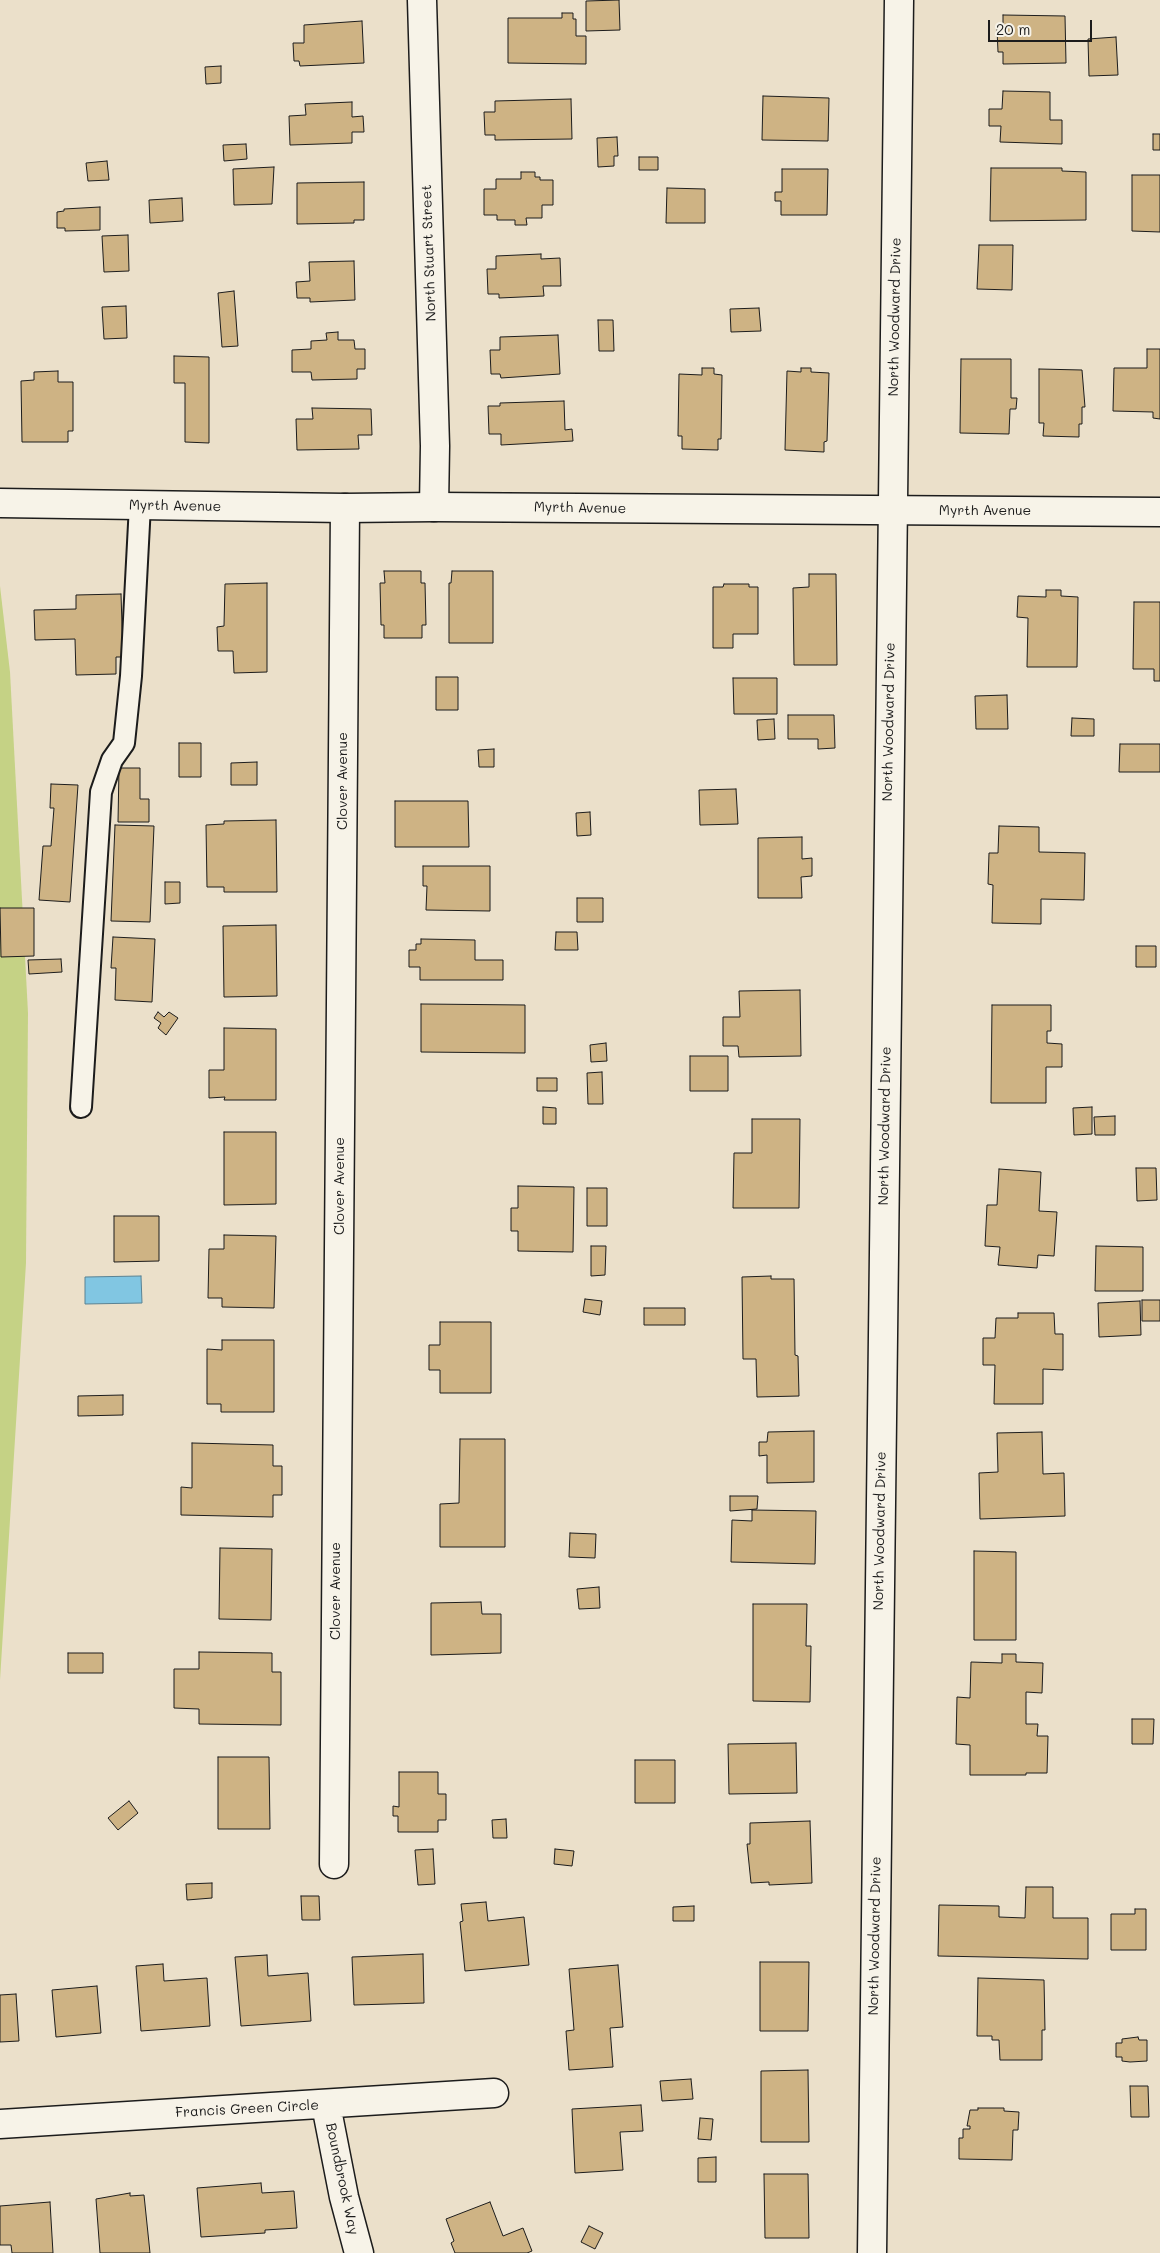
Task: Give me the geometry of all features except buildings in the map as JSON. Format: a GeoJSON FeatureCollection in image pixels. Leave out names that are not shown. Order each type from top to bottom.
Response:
{"type":"FeatureCollection","features":[{"type":"Feature","properties":{"kind":"street","name":"North Stuart Street"},"geometry":{"type":"LineString","coordinates":[[422,0],[435,446],[434,507]]}},
{"type":"Feature","properties":{"kind":"street","name":"North Woodward Drive"},"geometry":{"type":"LineString","coordinates":[[872,2253],[899,0]]}},
{"type":"Feature","properties":{"kind":"street","name":"Myrth Avenue"},"geometry":{"type":"LineString","coordinates":[[0,503],[345,508],[1160,512]]}},
{"type":"Feature","properties":{"kind":"street","name":"Clover Avenue"},"geometry":{"type":"LineString","coordinates":[[334,1864],[345,508]]}},
{"type":"Feature","properties":{"kind":"street","name":"Francis Green Circle"},"geometry":{"type":"LineString","coordinates":[[0,2124],[494,2094]]}},
{"type":"Feature","properties":{"kind":"street","name":"Boundbrook Way"},"geometry":{"type":"LineString","coordinates":[[326,2105],[344,2197],[359,2253]]}},
{"type":"Feature","properties":{"kind":"lane"},"geometry":{"type":"LineString","coordinates":[[81,1107],[101,792],[112,760],[124,743],[131,676],[140,505]]}},
{"type":"Feature","properties":{"kind":"green space"},"geometry":{"type":"Polygon","coordinates":[[[0,586],[10,672],[28,1013],[26,1263],[0,1680],[0,586]]]}},
{"type":"Feature","properties":{"kind":"water"},"geometry":{"type":"Polygon","coordinates":[[[141,1276],[142,1303],[85,1304],[85,1277],[141,1276]]]}}]}
